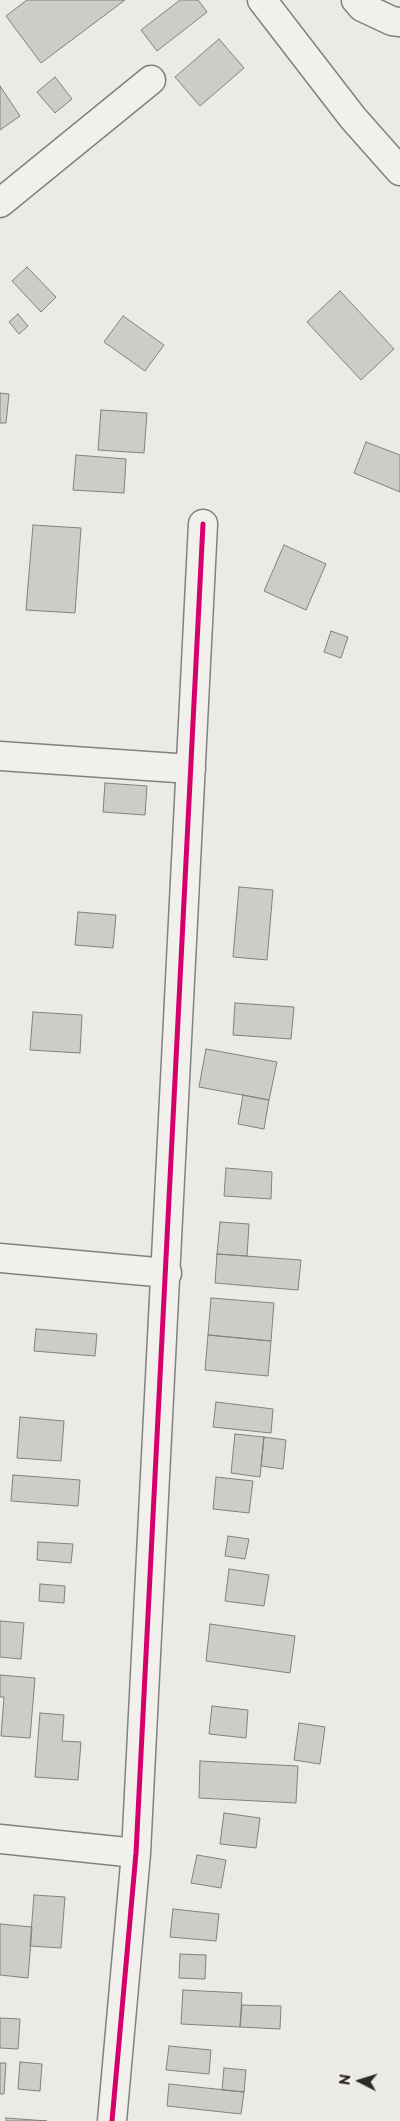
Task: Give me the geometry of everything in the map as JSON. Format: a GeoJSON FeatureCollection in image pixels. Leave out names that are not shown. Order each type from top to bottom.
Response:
{"type":"FeatureCollection","features":[{"type":"Feature","properties":{"kind":"main road"},"geometry":{"type":"LineString","coordinates":[[262,0],[353,118],[400,171]]}},
{"type":"Feature","properties":{"kind":"main road"},"geometry":{"type":"LineString","coordinates":[[356,0],[362,7],[397,22]]}},
{"type":"Feature","properties":{"kind":"main road"},"geometry":{"type":"LineString","coordinates":[[0,203],[152,80]]}},
{"type":"Feature","properties":{"kind":"main road"},"geometry":{"type":"LineString","coordinates":[[112,2121],[136,1854],[167,1273],[203,524]]}},
{"type":"Feature","properties":{"kind":"main road"},"geometry":{"type":"LineString","coordinates":[[0,756],[191,769]]}},
{"type":"Feature","properties":{"kind":"main road"},"geometry":{"type":"LineString","coordinates":[[0,1258],[167,1273]]}},
{"type":"Feature","properties":{"kind":"main road"},"geometry":{"type":"LineString","coordinates":[[0,1839],[136,1854]]}},
{"type":"Feature","properties":{"kind":"building"},"geometry":{"type":"Polygon","coordinates":[[[27,0],[125,0],[41,63],[6,16],[27,0]]]}},
{"type":"Feature","properties":{"kind":"building"},"geometry":{"type":"Polygon","coordinates":[[[180,0],[198,0],[207,12],[157,51],[141,30],[180,0]]]}},
{"type":"Feature","properties":{"kind":"building"},"geometry":{"type":"Polygon","coordinates":[[[219,39],[244,68],[200,106],[175,77],[219,39]]]}},
{"type":"Feature","properties":{"kind":"building"},"geometry":{"type":"Polygon","coordinates":[[[55,77],[72,99],[55,113],[37,92],[55,77]]]}},
{"type":"Feature","properties":{"kind":"building"},"geometry":{"type":"Polygon","coordinates":[[[0,86],[20,116],[0,130],[0,86]]]}},
{"type":"Feature","properties":{"kind":"building"},"geometry":{"type":"Polygon","coordinates":[[[27,267],[56,297],[41,312],[12,281],[27,267]]]}},
{"type":"Feature","properties":{"kind":"building"},"geometry":{"type":"Polygon","coordinates":[[[340,291],[394,349],[361,380],[307,322],[340,291]]]}},
{"type":"Feature","properties":{"kind":"building"},"geometry":{"type":"Polygon","coordinates":[[[18,314],[28,326],[19,334],[9,322],[18,314]]]}},
{"type":"Feature","properties":{"kind":"building"},"geometry":{"type":"Polygon","coordinates":[[[123,316],[164,345],[145,371],[104,342],[123,316]]]}},
{"type":"Feature","properties":{"kind":"building"},"geometry":{"type":"Polygon","coordinates":[[[0,393],[9,394],[6,423],[0,423],[0,393]]]}},
{"type":"Feature","properties":{"kind":"building"},"geometry":{"type":"Polygon","coordinates":[[[101,410],[147,413],[144,453],[98,450],[101,410]]]}},
{"type":"Feature","properties":{"kind":"building"},"geometry":{"type":"Polygon","coordinates":[[[366,442],[400,455],[400,492],[354,473],[366,442]]]}},
{"type":"Feature","properties":{"kind":"building"},"geometry":{"type":"Polygon","coordinates":[[[76,455],[126,459],[124,493],[73,490],[76,455]]]}},
{"type":"Feature","properties":{"kind":"building"},"geometry":{"type":"Polygon","coordinates":[[[33,525],[81,528],[75,613],[26,610],[33,525]]]}},
{"type":"Feature","properties":{"kind":"building"},"geometry":{"type":"Polygon","coordinates":[[[284,545],[326,564],[306,610],[264,591],[284,545]]]}},
{"type":"Feature","properties":{"kind":"building"},"geometry":{"type":"Polygon","coordinates":[[[331,631],[348,637],[341,658],[324,652],[331,631]]]}},
{"type":"Feature","properties":{"kind":"building"},"geometry":{"type":"Polygon","coordinates":[[[105,783],[147,786],[145,815],[103,812],[105,783]]]}},
{"type":"Feature","properties":{"kind":"building"},"geometry":{"type":"Polygon","coordinates":[[[239,887],[273,890],[267,960],[233,957],[239,887]]]}},
{"type":"Feature","properties":{"kind":"building"},"geometry":{"type":"Polygon","coordinates":[[[78,912],[116,915],[113,948],[75,945],[78,912]]]}},
{"type":"Feature","properties":{"kind":"building"},"geometry":{"type":"Polygon","coordinates":[[[235,1003],[294,1007],[291,1039],[233,1035],[235,1003]]]}},
{"type":"Feature","properties":{"kind":"building"},"geometry":{"type":"Polygon","coordinates":[[[33,1012],[82,1015],[80,1053],[30,1050],[33,1012]]]}},
{"type":"Feature","properties":{"kind":"building"},"geometry":{"type":"Polygon","coordinates":[[[206,1049],[277,1062],[269,1100],[199,1087],[206,1049]]]}},
{"type":"Feature","properties":{"kind":"building"},"geometry":{"type":"Polygon","coordinates":[[[243,1095],[269,1100],[264,1129],[238,1124],[243,1095]]]}},
{"type":"Feature","properties":{"kind":"building"},"geometry":{"type":"Polygon","coordinates":[[[226,1168],[272,1172],[271,1199],[224,1196],[226,1168]]]}},
{"type":"Feature","properties":{"kind":"building"},"geometry":{"type":"Polygon","coordinates":[[[220,1222],[249,1224],[247,1256],[217,1254],[220,1222]]]}},
{"type":"Feature","properties":{"kind":"building"},"geometry":{"type":"Polygon","coordinates":[[[217,1254],[301,1260],[298,1290],[215,1283],[217,1254]]]}},
{"type":"Feature","properties":{"kind":"building"},"geometry":{"type":"Polygon","coordinates":[[[211,1298],[274,1303],[271,1341],[208,1335],[211,1298]]]}},
{"type":"Feature","properties":{"kind":"building"},"geometry":{"type":"Polygon","coordinates":[[[36,1329],[97,1334],[95,1356],[34,1351],[36,1329]]]}},
{"type":"Feature","properties":{"kind":"building"},"geometry":{"type":"Polygon","coordinates":[[[208,1335],[271,1341],[268,1376],[205,1370],[208,1335]]]}},
{"type":"Feature","properties":{"kind":"building"},"geometry":{"type":"Polygon","coordinates":[[[216,1402],[273,1409],[271,1433],[213,1427],[216,1402]]]}},
{"type":"Feature","properties":{"kind":"building"},"geometry":{"type":"Polygon","coordinates":[[[20,1417],[64,1421],[61,1461],[17,1458],[20,1417]]]}},
{"type":"Feature","properties":{"kind":"building"},"geometry":{"type":"Polygon","coordinates":[[[235,1434],[264,1437],[260,1477],[231,1473],[235,1434]]]}},
{"type":"Feature","properties":{"kind":"building"},"geometry":{"type":"Polygon","coordinates":[[[264,1437],[286,1440],[283,1469],[261,1466],[264,1437]]]}},
{"type":"Feature","properties":{"kind":"building"},"geometry":{"type":"Polygon","coordinates":[[[13,1475],[80,1480],[78,1506],[11,1501],[13,1475]]]}},
{"type":"Feature","properties":{"kind":"building"},"geometry":{"type":"Polygon","coordinates":[[[216,1477],[253,1481],[249,1513],[213,1509],[216,1477]]]}},
{"type":"Feature","properties":{"kind":"building"},"geometry":{"type":"Polygon","coordinates":[[[228,1536],[249,1539],[245,1559],[225,1556],[228,1536]]]}},
{"type":"Feature","properties":{"kind":"building"},"geometry":{"type":"Polygon","coordinates":[[[38,1542],[73,1544],[71,1563],[37,1560],[38,1542]]]}},
{"type":"Feature","properties":{"kind":"building"},"geometry":{"type":"Polygon","coordinates":[[[229,1569],[269,1575],[264,1606],[225,1601],[229,1569]]]}},
{"type":"Feature","properties":{"kind":"building"},"geometry":{"type":"Polygon","coordinates":[[[40,1584],[65,1586],[64,1603],[39,1601],[40,1584]]]}},
{"type":"Feature","properties":{"kind":"building"},"geometry":{"type":"Polygon","coordinates":[[[0,1621],[24,1623],[21,1659],[0,1657],[0,1621]]]}},
{"type":"Feature","properties":{"kind":"building"},"geometry":{"type":"Polygon","coordinates":[[[210,1624],[295,1636],[290,1673],[206,1661],[210,1624]]]}},
{"type":"Feature","properties":{"kind":"building"},"geometry":{"type":"Polygon","coordinates":[[[0,1675],[35,1678],[30,1738],[1,1736],[4,1697],[0,1697],[0,1675]]]}},
{"type":"Feature","properties":{"kind":"building"},"geometry":{"type":"Polygon","coordinates":[[[212,1706],[248,1710],[246,1738],[209,1734],[212,1706]]]}},
{"type":"Feature","properties":{"kind":"building"},"geometry":{"type":"Polygon","coordinates":[[[40,1713],[64,1715],[62,1741],[81,1742],[78,1780],[35,1777],[40,1713]]]}},
{"type":"Feature","properties":{"kind":"building"},"geometry":{"type":"Polygon","coordinates":[[[299,1723],[325,1727],[320,1764],[294,1760],[299,1723]]]}},
{"type":"Feature","properties":{"kind":"building"},"geometry":{"type":"Polygon","coordinates":[[[200,1761],[298,1766],[296,1803],[199,1798],[200,1761]]]}},
{"type":"Feature","properties":{"kind":"building"},"geometry":{"type":"Polygon","coordinates":[[[224,1813],[260,1818],[256,1848],[220,1844],[224,1813]]]}},
{"type":"Feature","properties":{"kind":"building"},"geometry":{"type":"Polygon","coordinates":[[[197,1855],[226,1860],[221,1888],[191,1883],[197,1855]]]}},
{"type":"Feature","properties":{"kind":"building"},"geometry":{"type":"Polygon","coordinates":[[[34,1895],[65,1897],[61,1948],[30,1946],[34,1895]]]}},
{"type":"Feature","properties":{"kind":"building"},"geometry":{"type":"Polygon","coordinates":[[[173,1909],[219,1914],[216,1941],[170,1937],[173,1909]]]}},
{"type":"Feature","properties":{"kind":"building"},"geometry":{"type":"Polygon","coordinates":[[[0,1924],[32,1927],[28,1978],[0,1975],[0,1924]]]}},
{"type":"Feature","properties":{"kind":"building"},"geometry":{"type":"Polygon","coordinates":[[[180,1954],[206,1955],[205,1979],[179,1978],[180,1954]]]}},
{"type":"Feature","properties":{"kind":"building"},"geometry":{"type":"Polygon","coordinates":[[[183,1990],[242,1993],[240,2027],[181,2024],[183,1990]]]}},
{"type":"Feature","properties":{"kind":"building"},"geometry":{"type":"Polygon","coordinates":[[[242,2005],[281,2006],[280,2029],[240,2027],[242,2005]]]}},
{"type":"Feature","properties":{"kind":"building"},"geometry":{"type":"Polygon","coordinates":[[[0,2018],[20,2019],[18,2049],[0,2048],[0,2018]]]}},
{"type":"Feature","properties":{"kind":"building"},"geometry":{"type":"Polygon","coordinates":[[[169,2046],[211,2050],[209,2074],[166,2070],[169,2046]]]}},
{"type":"Feature","properties":{"kind":"building"},"geometry":{"type":"Polygon","coordinates":[[[20,2062],[42,2064],[40,2091],[18,2089],[20,2062]]]}},
{"type":"Feature","properties":{"kind":"building"},"geometry":{"type":"Polygon","coordinates":[[[0,2063],[6,2063],[4,2094],[0,2094],[0,2063]]]}},
{"type":"Feature","properties":{"kind":"building"},"geometry":{"type":"Polygon","coordinates":[[[224,2068],[246,2070],[244,2092],[222,2090],[224,2068]]]}},
{"type":"Feature","properties":{"kind":"building"},"geometry":{"type":"Polygon","coordinates":[[[169,2084],[244,2092],[241,2114],[167,2106],[169,2084]]]}},
{"type":"Feature","properties":{"kind":"building"},"geometry":{"type":"Polygon","coordinates":[[[6,2118],[47,2121],[6,2121],[6,2118]]]}},
{"type":"Feature","properties":{"kind":"cycle path"},"geometry":{"type":"LineString","coordinates":[[112,2121],[136,1853],[203,524]]}}]}
